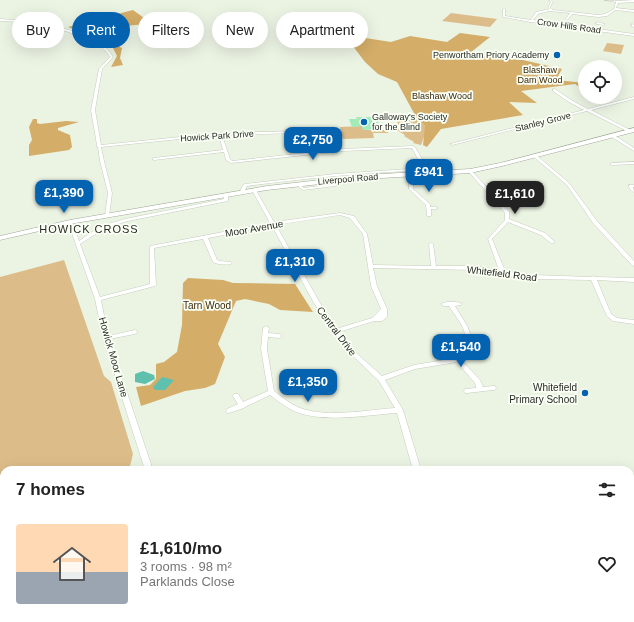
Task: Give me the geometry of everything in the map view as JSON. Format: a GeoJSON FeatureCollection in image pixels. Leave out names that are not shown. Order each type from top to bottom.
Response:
{"type":"FeatureCollection","features":[{"type":"Feature","properties":{"kind":"street"},"geometry":{"type":"LineString","coordinates":[[550,0],[552,2],[549,7],[552,10]]}},
{"type":"Feature","properties":{"kind":"street"},"geometry":{"type":"LineString","coordinates":[[605,0],[617,2],[634,1]]}},
{"type":"Feature","properties":{"kind":"street"},"geometry":{"type":"LineString","coordinates":[[615,9],[617,2]]}},
{"type":"Feature","properties":{"kind":"street","name":"Crow Hills Road"},"geometry":{"type":"LineString","coordinates":[[504,9],[504,17],[634,35]]}},
{"type":"Feature","properties":{"kind":"street"},"geometry":{"type":"LineString","coordinates":[[531,21],[537,13],[552,10],[598,16],[615,9],[634,11]]}},
{"type":"Feature","properties":{"kind":"street"},"geometry":{"type":"LineString","coordinates":[[561,18],[567,19],[571,13]]}},
{"type":"Feature","properties":{"kind":"street"},"geometry":{"type":"LineString","coordinates":[[597,23],[602,24],[598,16]]}},
{"type":"Feature","properties":{"kind":"street"},"geometry":{"type":"LineString","coordinates":[[0,20],[50,24],[71,31],[108,49],[112,56],[101,69],[93,110],[98,146],[110,193],[107,216]]}},
{"type":"Feature","properties":{"kind":"street"},"geometry":{"type":"LineString","coordinates":[[554,90],[589,111],[632,131]]}},
{"type":"Feature","properties":{"kind":"street","name":"Stanley Grove"},"geometry":{"type":"LineString","coordinates":[[452,144],[589,111],[634,98]]}},
{"type":"Feature","properties":{"kind":"street","name":"Howick Park Drive"},"geometry":{"type":"LineString","coordinates":[[98,146],[220,134],[337,131]]}},
{"type":"Feature","properties":{"kind":"street","name":"Liverpool Road"},"geometry":{"type":"LineString","coordinates":[[0,238],[70,222],[254,190],[364,177],[411,175],[428,172],[470,171],[632,131]]}},
{"type":"Feature","properties":{"kind":"street"},"geometry":{"type":"LineString","coordinates":[[220,134],[228,160],[234,162],[343,150],[412,147],[428,172]]}},
{"type":"Feature","properties":{"kind":"street"},"geometry":{"type":"LineString","coordinates":[[612,136],[634,150]]}},
{"type":"Feature","properties":{"kind":"street"},"geometry":{"type":"LineString","coordinates":[[154,159],[225,151]]}},
{"type":"Feature","properties":{"kind":"street"},"geometry":{"type":"LineString","coordinates":[[534,156],[568,184],[595,222],[634,264]]}},
{"type":"Feature","properties":{"kind":"street"},"geometry":{"type":"LineString","coordinates":[[612,164],[634,163]]}},
{"type":"Feature","properties":{"kind":"street"},"geometry":{"type":"LineString","coordinates":[[242,192],[245,185],[273,181],[373,171],[428,172]]}},
{"type":"Feature","properties":{"kind":"street"},"geometry":{"type":"LineString","coordinates":[[470,171],[507,213],[507,220],[490,239],[503,273]]}},
{"type":"Feature","properties":{"kind":"street"},"geometry":{"type":"LineString","coordinates":[[411,175],[410,189],[423,199],[428,208],[429,215]]}},
{"type":"Feature","properties":{"kind":"street"},"geometry":{"type":"LineString","coordinates":[[298,184],[303,189],[335,185]]}},
{"type":"Feature","properties":{"kind":"street"},"geometry":{"type":"LineString","coordinates":[[634,186],[630,186],[634,191]]}},
{"type":"Feature","properties":{"kind":"street","name":"Central Drive"},"geometry":{"type":"LineString","coordinates":[[254,190],[307,288],[335,331],[354,354],[381,379],[400,410],[416,466]]}},
{"type":"Feature","properties":{"kind":"street","name":"Liverpool Road"},"geometry":{"type":"LineString","coordinates":[[79,243],[103,228],[121,222],[226,200],[226,195]]}},
{"type":"Feature","properties":{"kind":"street"},"geometry":{"type":"LineString","coordinates":[[428,208],[436,208]]}},
{"type":"Feature","properties":{"kind":"street","name":"Moor Avenue"},"geometry":{"type":"LineString","coordinates":[[98,299],[153,285],[152,247],[273,224],[340,214],[352,217],[365,234],[374,286],[384,309],[384,317],[380,320],[374,319],[335,331]]}},
{"type":"Feature","properties":{"kind":"street"},"geometry":{"type":"LineString","coordinates":[[507,220],[543,234],[553,242]]}},
{"type":"Feature","properties":{"kind":"street","name":"Howick Moor Lane"},"geometry":{"type":"LineString","coordinates":[[70,222],[79,243],[98,299],[106,338],[148,466]]}},
{"type":"Feature","properties":{"kind":"street"},"geometry":{"type":"LineString","coordinates":[[205,236],[215,261],[219,263],[229,263]]}},
{"type":"Feature","properties":{"kind":"street"},"geometry":{"type":"LineString","coordinates":[[431,244],[434,267]]}},
{"type":"Feature","properties":{"kind":"street","name":"Whitefield Road"},"geometry":{"type":"LineString","coordinates":[[370,266],[475,268],[534,277],[634,280]]}},
{"type":"Feature","properties":{"kind":"street"},"geometry":{"type":"LineString","coordinates":[[593,278],[609,316],[615,320],[634,322]]}},
{"type":"Feature","properties":{"kind":"street"},"geometry":{"type":"LineString","coordinates":[[444,304],[459,304]]}},
{"type":"Feature","properties":{"kind":"street"},"geometry":{"type":"LineString","coordinates":[[381,379],[414,367],[458,360],[466,351],[469,341],[465,325],[451,304]]}},
{"type":"Feature","properties":{"kind":"street"},"geometry":{"type":"LineString","coordinates":[[106,338],[135,332]]}},
{"type":"Feature","properties":{"kind":"street"},"geometry":{"type":"LineString","coordinates":[[279,336],[265,332],[264,349],[271,392],[281,400],[299,410],[324,415],[400,410]]}},
{"type":"Feature","properties":{"kind":"street"},"geometry":{"type":"LineString","coordinates":[[458,360],[478,382],[480,389]]}},
{"type":"Feature","properties":{"kind":"street"},"geometry":{"type":"LineString","coordinates":[[467,391],[493,388]]}},
{"type":"Feature","properties":{"kind":"street"},"geometry":{"type":"LineString","coordinates":[[230,411],[271,392]]}},
{"type":"Feature","properties":{"kind":"street"},"geometry":{"type":"LineString","coordinates":[[236,396],[242,406]]}},
{"type":"Feature","properties":{"kind":"shaded area"},"geometry":{"type":"Polygon","coordinates":[[[451,13],[497,19],[490,27],[442,21],[451,13]]]}},
{"type":"Feature","properties":{"kind":"shaded area"},"geometry":{"type":"Polygon","coordinates":[[[607,43],[624,45],[621,54],[603,51],[607,43]]]}},
{"type":"Feature","properties":{"kind":"shaded area"},"geometry":{"type":"Polygon","coordinates":[[[394,115],[415,115],[425,126],[425,134],[421,145],[413,143],[414,142],[404,136],[405,135],[393,128],[400,128],[394,115]]]}},
{"type":"Feature","properties":{"kind":"shaded area"},"geometry":{"type":"Polygon","coordinates":[[[362,126],[363,130],[387,130],[388,133],[373,133],[374,138],[343,139],[340,127],[362,126]]]}},
{"type":"Feature","properties":{"kind":"shaded area"},"geometry":{"type":"Polygon","coordinates":[[[64,260],[104,376],[111,382],[133,454],[130,466],[0,466],[0,277],[64,260]]]}},
{"type":"Feature","properties":{"kind":"green space"},"geometry":{"type":"Polygon","coordinates":[[[133,10],[138,14],[138,25],[130,25],[130,12],[125,12],[133,10]]]}},
{"type":"Feature","properties":{"kind":"green space","name":"Blashaw Wood"},"geometry":{"type":"Polygon","coordinates":[[[460,33],[490,37],[470,53],[490,57],[523,60],[562,69],[556,80],[578,82],[578,86],[575,84],[521,91],[537,103],[509,102],[523,115],[441,129],[427,147],[423,145],[425,126],[415,115],[397,82],[378,74],[365,62],[354,48],[368,48],[368,38],[391,42],[410,36],[447,42],[460,33]]]}},
{"type":"Feature","properties":{"kind":"green space"},"geometry":{"type":"Polygon","coordinates":[[[113,48],[122,48],[120,58],[123,65],[111,67],[117,56],[113,48]]]}},
{"type":"Feature","properties":{"kind":"green space"},"geometry":{"type":"Polygon","coordinates":[[[33,119],[37,119],[37,123],[40,124],[66,121],[79,122],[58,128],[58,130],[70,135],[72,147],[69,150],[29,156],[29,145],[32,140],[29,127],[33,119]]]}},
{"type":"Feature","properties":{"kind":"green space","name":"Tarn Wood"},"geometry":{"type":"Polygon","coordinates":[[[188,278],[223,280],[233,283],[295,284],[313,312],[280,310],[269,304],[245,299],[236,301],[218,344],[225,357],[215,384],[205,388],[185,391],[141,406],[136,387],[150,385],[156,379],[156,364],[164,362],[177,352],[182,325],[183,283],[188,278]]]}},
{"type":"Feature","properties":{"kind":"water"},"geometry":{"type":"Polygon","coordinates":[[[143,371],[154,375],[155,379],[145,384],[135,382],[135,374],[143,371]]]}},
{"type":"Feature","properties":{"kind":"water"},"geometry":{"type":"Polygon","coordinates":[[[162,377],[174,380],[165,390],[155,390],[153,387],[162,377]]]}},
{"type":"Feature","properties":{"kind":"building","name":"Galloway's Society for the Blind"},"geometry":{"type":"Polygon","coordinates":[[[356,117],[376,117],[381,129],[363,130],[362,126],[352,127],[349,119],[357,119],[356,117]]]}},
{"type":"Feature","properties":{"kind":"place","name":"Penwortham Priory Academy"},"geometry":{"type":"Point","coordinates":[557,55]}},
{"type":"Feature","properties":{"kind":"place","name":"Galloway's Society for the Blind"},"geometry":{"type":"Point","coordinates":[364,122]}},
{"type":"Feature","properties":{"kind":"place","name":"Whitefield Primary School"},"geometry":{"type":"Point","coordinates":[585,393]}},
{"type":"Feature","properties":{"kind":"district","name":"HOWICK CROSS"},"geometry":{"type":"Point","coordinates":[89,229]}},
{"type":"Feature","properties":{"kind":"park label","name":"Blashaw Dam Wood"},"geometry":{"type":"Point","coordinates":[540,76]}}]}
